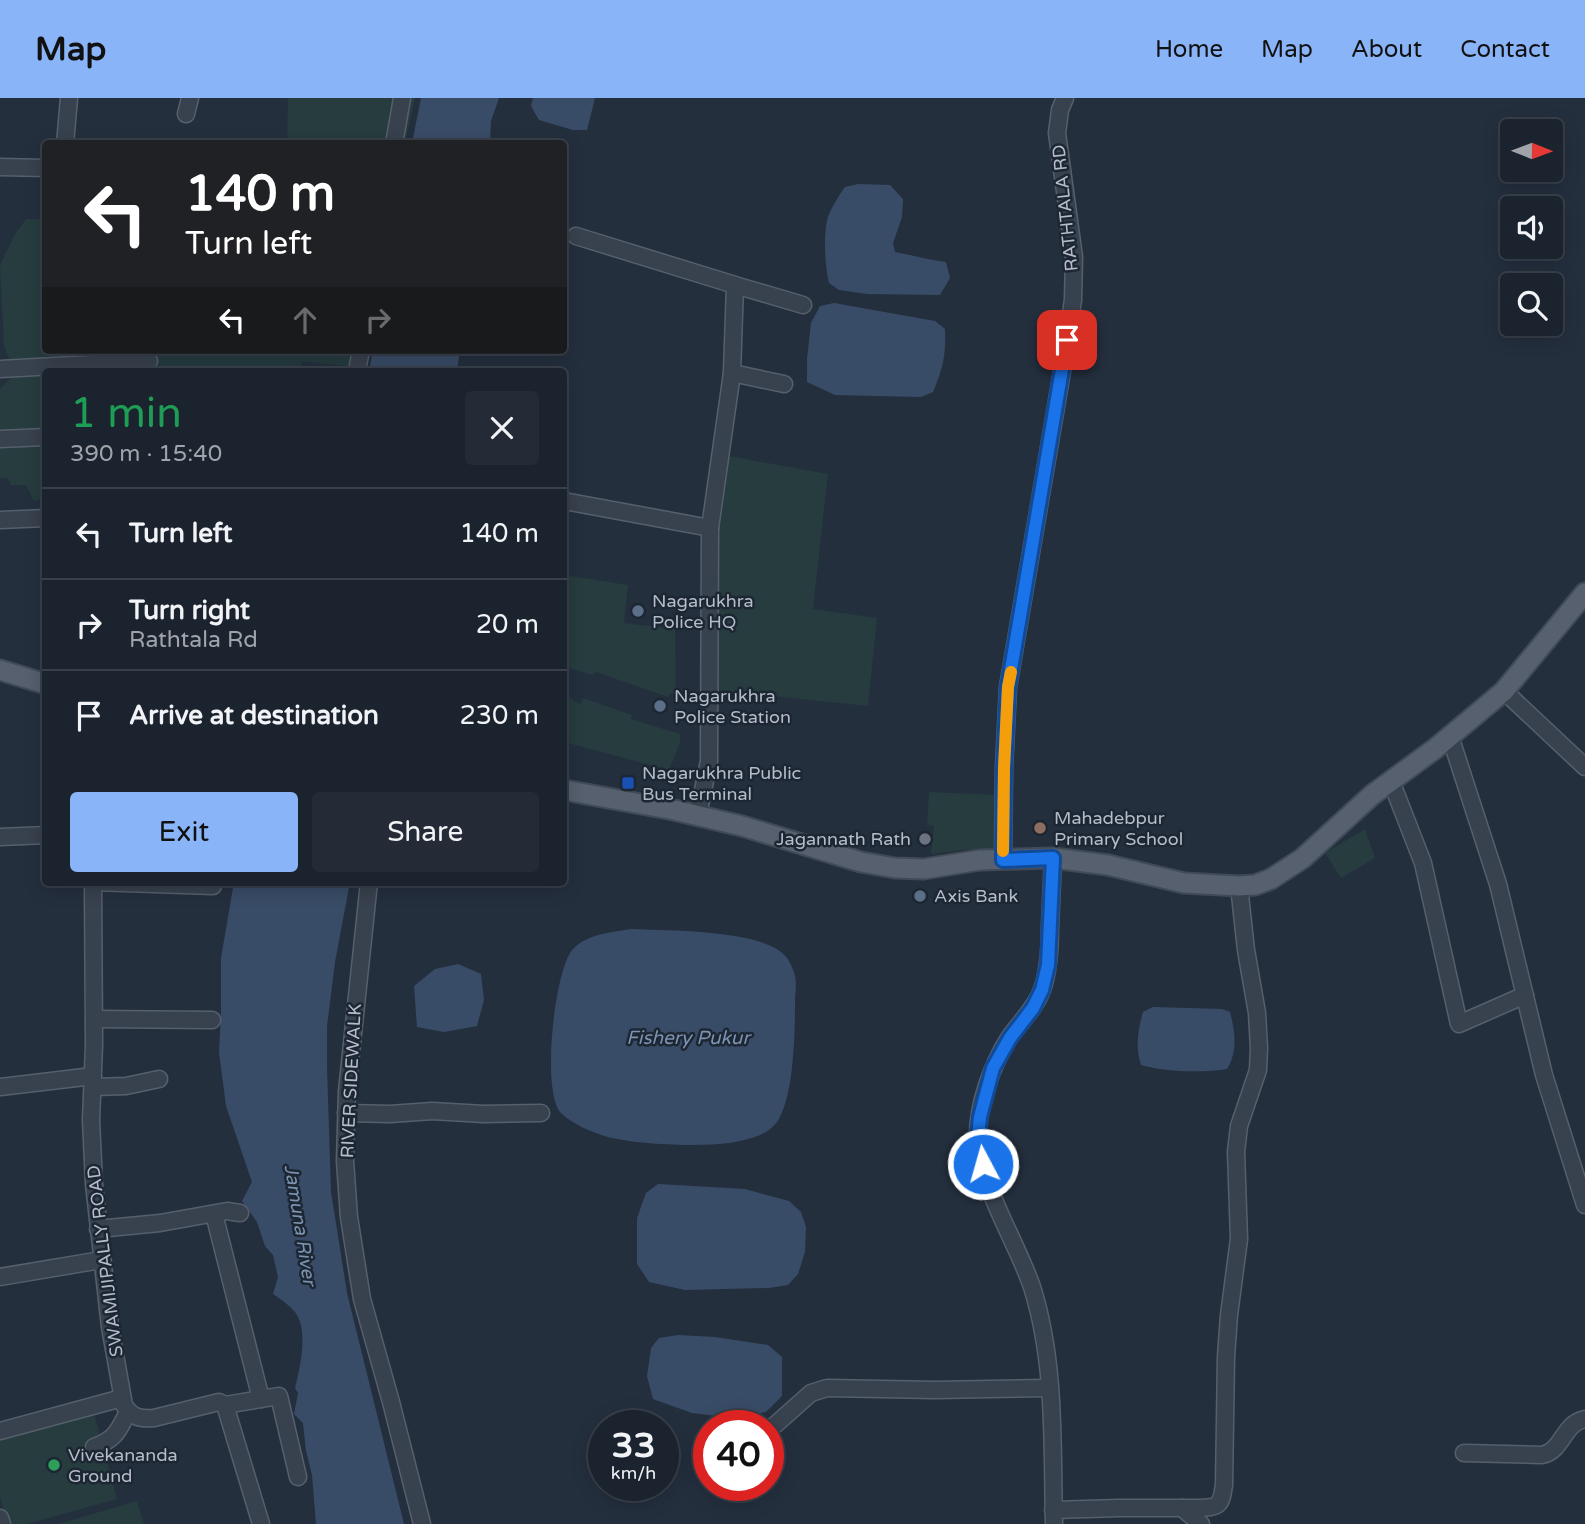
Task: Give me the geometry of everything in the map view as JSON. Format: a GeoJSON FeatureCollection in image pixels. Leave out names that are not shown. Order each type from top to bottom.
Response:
{"type":"FeatureCollection","features":[{"type":"Feature","properties":{"kind":"main road"},"geometry":{"type":"LineString","coordinates":[[567,790],[698,816],[782,837],[861,862],[895,868],[924,869],[980,860],[1053,858],[1108,865],[1184,883],[1255,885],[1271,879],[1303,858],[1372,795],[1504,691],[1585,593]]}},
{"type":"Feature","properties":{"kind":"main road"},"geometry":{"type":"LineString","coordinates":[[0,670],[42,683]]}},
{"type":"Feature","properties":{"kind":"street"},"geometry":{"type":"LineString","coordinates":[[65,140],[69,98]]}},
{"type":"Feature","properties":{"kind":"street"},"geometry":{"type":"LineString","coordinates":[[395,140],[402,98]]}},
{"type":"Feature","properties":{"kind":"street","name":"RATHTALA RD"},"geometry":{"type":"LineString","coordinates":[[1003,860],[1008,687],[1073,300],[1074,257],[1057,133],[1060,110],[1065,98]]}},
{"type":"Feature","properties":{"kind":"street"},"geometry":{"type":"LineString","coordinates":[[0,167],[42,168]]}},
{"type":"Feature","properties":{"kind":"street"},"geometry":{"type":"LineString","coordinates":[[576,236],[803,305]]}},
{"type":"Feature","properties":{"kind":"street"},"geometry":{"type":"LineString","coordinates":[[698,816],[709,761],[710,528],[732,373],[734,285]]}},
{"type":"Feature","properties":{"kind":"street"},"geometry":{"type":"LineString","coordinates":[[0,369],[149,361]]}},
{"type":"Feature","properties":{"kind":"street"},"geometry":{"type":"LineString","coordinates":[[732,373],[784,384]]}},
{"type":"Feature","properties":{"kind":"street"},"geometry":{"type":"LineString","coordinates":[[0,439],[42,437]]}},
{"type":"Feature","properties":{"kind":"street"},"geometry":{"type":"LineString","coordinates":[[567,502],[710,528]]}},
{"type":"Feature","properties":{"kind":"street"},"geometry":{"type":"LineString","coordinates":[[0,520],[42,518]]}},
{"type":"Feature","properties":{"kind":"street"},"geometry":{"type":"LineString","coordinates":[[1504,691],[1585,767]]}},
{"type":"Feature","properties":{"kind":"street"},"geometry":{"type":"LineString","coordinates":[[1450,736],[1497,884],[1544,1075],[1585,1205]]}},
{"type":"Feature","properties":{"kind":"street"},"geometry":{"type":"LineString","coordinates":[[1391,781],[1423,863],[1459,1024],[1525,995]]}},
{"type":"Feature","properties":{"kind":"street"},"geometry":{"type":"LineString","coordinates":[[0,836],[42,835]]}},
{"type":"Feature","properties":{"kind":"street"},"geometry":{"type":"LineString","coordinates":[[1053,858],[1048,965],[1042,990],[993,1068],[980,1117],[978,1138],[994,1199],[1031,1286],[1044,1332],[1050,1388],[1054,1517],[1213,1508],[1222,1500],[1226,1357],[1239,1240],[1237,1152],[1240,1126],[1258,1070],[1259,1048],[1257,1013],[1239,886]]}},
{"type":"Feature","properties":{"kind":"street","name":"SWAMIJIPALLY ROAD"},"geometry":{"type":"LineString","coordinates":[[93,886],[94,1184],[110,1327],[125,1405]]}},
{"type":"Feature","properties":{"kind":"street","name":"RIVER SIDEWALK"},"geometry":{"type":"LineString","coordinates":[[369,886],[353,1017],[346,1113],[345,1161],[349,1217],[362,1299],[422,1524]]}},
{"type":"Feature","properties":{"kind":"street"},"geometry":{"type":"LineString","coordinates":[[94,1019],[212,1020]]}},
{"type":"Feature","properties":{"kind":"street"},"geometry":{"type":"LineString","coordinates":[[0,1087],[93,1081],[126,1086],[159,1079]]}},
{"type":"Feature","properties":{"kind":"street"},"geometry":{"type":"LineString","coordinates":[[346,1113],[541,1113]]}},
{"type":"Feature","properties":{"kind":"street"},"geometry":{"type":"LineString","coordinates":[[98,1229],[160,1223],[227,1211],[240,1213]]}},
{"type":"Feature","properties":{"kind":"street"},"geometry":{"type":"LineString","coordinates":[[214,1214],[261,1399]]}},
{"type":"Feature","properties":{"kind":"street"},"geometry":{"type":"LineString","coordinates":[[0,1277],[102,1260]]}},
{"type":"Feature","properties":{"kind":"street"},"geometry":{"type":"LineString","coordinates":[[784,1417],[811,1393],[827,1388],[1050,1388]]}},
{"type":"Feature","properties":{"kind":"street"},"geometry":{"type":"LineString","coordinates":[[125,1405],[135,1417],[144,1419],[219,1402],[225,1405],[279,1396],[298,1477]]}},
{"type":"Feature","properties":{"kind":"street"},"geometry":{"type":"LineString","coordinates":[[0,1431],[125,1405]]}},
{"type":"Feature","properties":{"kind":"street"},"geometry":{"type":"LineString","coordinates":[[94,1447],[108,1442],[116,1435],[125,1405]]}},
{"type":"Feature","properties":{"kind":"street"},"geometry":{"type":"LineString","coordinates":[[225,1405],[261,1524]]}},
{"type":"Feature","properties":{"kind":"street"},"geometry":{"type":"LineString","coordinates":[[1464,1452],[1549,1454],[1570,1426],[1585,1419]]}},
{"type":"Feature","properties":{"kind":"street"},"geometry":{"type":"LineString","coordinates":[[1182,1508],[1200,1524]]}},
{"type":"Feature","properties":{"kind":"street"},"geometry":{"type":"LineString","coordinates":[[0,1518],[2,1524]]}},
{"type":"Feature","properties":{"kind":"green space"},"geometry":{"type":"Polygon","coordinates":[[[288,98],[415,98],[406,140],[287,140],[288,98]]]}},
{"type":"Feature","properties":{"kind":"green space"},"geometry":{"type":"Polygon","coordinates":[[[26,219],[42,219],[42,354],[366,354],[363,368],[302,361],[301,368],[42,368],[42,499],[34,501],[26,485],[11,485],[7,478],[0,478],[0,389],[15,373],[4,346],[0,265],[15,234],[26,219]]]}},
{"type":"Feature","properties":{"kind":"green space"},"geometry":{"type":"Polygon","coordinates":[[[723,455],[828,474],[813,609],[877,618],[868,706],[714,690],[713,528],[723,455]]]}},
{"type":"Feature","properties":{"kind":"green space"},"geometry":{"type":"Polygon","coordinates":[[[567,575],[628,585],[624,623],[675,629],[676,694],[671,693],[668,697],[596,672],[594,675],[567,668],[567,575]]]}},
{"type":"Feature","properties":{"kind":"green space"},"geometry":{"type":"Polygon","coordinates":[[[567,697],[580,704],[583,698],[632,715],[631,719],[680,734],[680,743],[669,770],[567,743],[567,697]]]}},
{"type":"Feature","properties":{"kind":"green space"},"geometry":{"type":"Polygon","coordinates":[[[929,792],[999,795],[998,851],[963,850],[931,854],[934,826],[927,825],[929,792]]]}},
{"type":"Feature","properties":{"kind":"green space"},"geometry":{"type":"Polygon","coordinates":[[[1365,829],[1375,858],[1341,878],[1325,853],[1365,829]]]}},
{"type":"Feature","properties":{"kind":"green space","name":"Vivekananda Ground"},"geometry":{"type":"Polygon","coordinates":[[[93,1409],[117,1499],[27,1524],[7,1524],[0,1496],[0,1434],[93,1409]]]}},
{"type":"Feature","properties":{"kind":"green space"},"geometry":{"type":"Polygon","coordinates":[[[137,1501],[144,1524],[58,1524],[137,1501]]]}},
{"type":"Feature","properties":{"kind":"water"},"geometry":{"type":"Polygon","coordinates":[[[421,98],[499,98],[491,121],[490,140],[413,140],[421,98]]]}},
{"type":"Feature","properties":{"kind":"water"},"geometry":{"type":"Polygon","coordinates":[[[533,98],[595,98],[587,130],[573,130],[539,120],[531,106],[533,98]]]}},
{"type":"Feature","properties":{"kind":"water"},"geometry":{"type":"Polygon","coordinates":[[[858,184],[890,185],[903,199],[902,217],[893,243],[895,252],[946,262],[950,278],[940,295],[867,294],[839,290],[829,283],[825,250],[828,217],[845,187],[858,184]]]}},
{"type":"Feature","properties":{"kind":"water"},"geometry":{"type":"Polygon","coordinates":[[[834,303],[935,321],[945,329],[943,361],[933,392],[921,397],[835,395],[807,382],[811,323],[820,306],[834,303]]]}},
{"type":"Feature","properties":{"kind":"water"},"geometry":{"type":"Polygon","coordinates":[[[372,354],[459,354],[457,368],[370,368],[372,354]]]}},
{"type":"Feature","properties":{"kind":"water","name":"Jamuna River"},"geometry":{"type":"Polygon","coordinates":[[[233,886],[349,886],[335,962],[327,1026],[331,1192],[347,1293],[404,1524],[316,1524],[312,1475],[303,1423],[294,1414],[302,1329],[295,1312],[273,1294],[278,1277],[273,1255],[265,1246],[257,1222],[242,1201],[252,1182],[226,1106],[219,1052],[221,958],[233,886]]]}},
{"type":"Feature","properties":{"kind":"water","name":"Fishery Pukur"},"geometry":{"type":"Polygon","coordinates":[[[632,929],[737,936],[775,948],[787,959],[794,971],[796,982],[792,1064],[783,1111],[769,1130],[760,1135],[727,1143],[655,1144],[621,1140],[589,1131],[561,1113],[555,1101],[551,1058],[556,1005],[566,961],[573,949],[585,940],[601,934],[632,929]]]}},
{"type":"Feature","properties":{"kind":"water"},"geometry":{"type":"Polygon","coordinates":[[[458,964],[481,974],[484,1000],[477,1026],[444,1032],[417,1027],[414,986],[435,969],[458,964]]]}},
{"type":"Feature","properties":{"kind":"water"},"geometry":{"type":"Polygon","coordinates":[[[1153,1007],[1222,1009],[1230,1012],[1234,1041],[1233,1055],[1227,1069],[1184,1071],[1141,1065],[1138,1045],[1140,1025],[1143,1012],[1153,1007]]]}},
{"type":"Feature","properties":{"kind":"water"},"geometry":{"type":"Polygon","coordinates":[[[658,1184],[745,1189],[789,1201],[801,1212],[806,1227],[805,1252],[798,1274],[788,1285],[769,1288],[685,1290],[649,1282],[637,1264],[637,1218],[646,1193],[658,1184]]]}},
{"type":"Feature","properties":{"kind":"water"},"geometry":{"type":"Polygon","coordinates":[[[678,1335],[715,1337],[768,1345],[782,1357],[782,1396],[768,1410],[693,1410],[693,1413],[653,1399],[647,1376],[651,1348],[659,1338],[678,1335]]]}},
{"type":"Feature","properties":{"kind":"slow traffic"},"geometry":{"type":"LineString","coordinates":[[1003,851],[1004,768],[1011,672]]}},
{"type":"Feature","properties":{"kind":"place","name":"Nagarukhra Police HQ"},"geometry":{"type":"Point","coordinates":[638,611]}},
{"type":"Feature","properties":{"kind":"place","name":"Nagarukhra Police Station"},"geometry":{"type":"Point","coordinates":[660,706]}},
{"type":"Feature","properties":{"kind":"place","name":"Nagarukhra Public Bus Terminal"},"geometry":{"type":"Point","coordinates":[628,783]}},
{"type":"Feature","properties":{"kind":"place","name":"Mahadebpur Primary School"},"geometry":{"type":"Point","coordinates":[1040,828]}},
{"type":"Feature","properties":{"kind":"place","name":"Jagannath Rath"},"geometry":{"type":"Point","coordinates":[925,839]}},
{"type":"Feature","properties":{"kind":"place","name":"Axis Bank"},"geometry":{"type":"Point","coordinates":[920,896]}},
{"type":"Feature","properties":{"kind":"place","name":"Vivekananda Ground"},"geometry":{"type":"Point","coordinates":[54,1465]}},
{"type":"Feature","properties":{"kind":"route"},"geometry":{"type":"LineString","coordinates":[[983,1164],[978,1138],[980,1117],[993,1068],[1010,1038],[1033,1008],[1042,990],[1048,965],[1053,858],[1003,860],[1004,768],[1008,687],[1067,340]]}}]}
